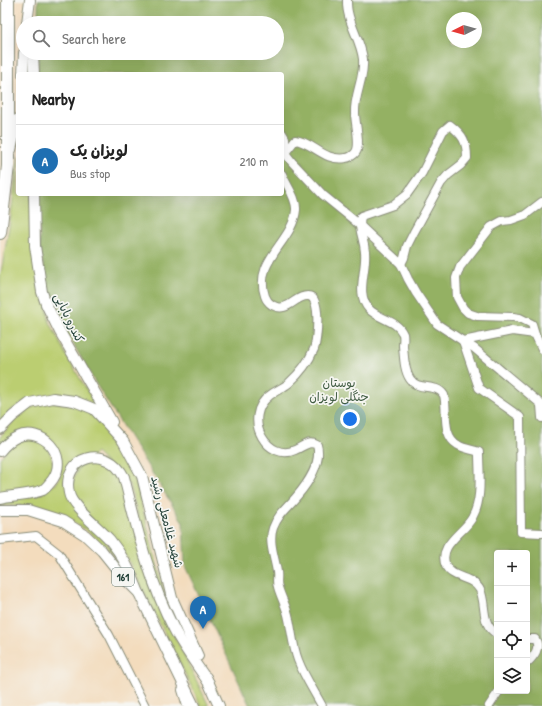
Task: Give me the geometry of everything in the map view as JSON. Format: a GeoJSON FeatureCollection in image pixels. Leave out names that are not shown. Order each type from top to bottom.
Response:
{"type":"FeatureCollection","features":[{"type":"Feature","properties":{"kind":"highway"},"geometry":{"type":"LineString","coordinates":[[0,233],[8,166],[8,0]]}},
{"type":"Feature","properties":{"kind":"main road"},"geometry":{"type":"LineString","coordinates":[[28,16],[30,0]]}},
{"type":"Feature","properties":{"kind":"main road"},"geometry":{"type":"LineString","coordinates":[[33,0],[33,16]]}},
{"type":"Feature","properties":{"kind":"main road"},"geometry":{"type":"LineString","coordinates":[[23,72],[24,60]]}},
{"type":"Feature","properties":{"kind":"main road"},"geometry":{"type":"LineString","coordinates":[[34,60],[34,72]]}},
{"type":"Feature","properties":{"kind":"main road"},"geometry":{"type":"LineString","coordinates":[[8,166],[16,128]]}},
{"type":"Feature","properties":{"kind":"main road","name":"کندرو بابایی"},"geometry":{"type":"LineString","coordinates":[[34,196],[34,246],[42,292],[46,304],[60,332],[123,441]]}},
{"type":"Feature","properties":{"kind":"main road","name":"شهید غلامعلی رشید"},"geometry":{"type":"LineString","coordinates":[[0,429],[12,416],[30,404],[53,398],[74,400],[94,410],[123,441],[142,476],[172,598],[219,706]]}},
{"type":"Feature","properties":{"kind":"main road"},"geometry":{"type":"LineString","coordinates":[[0,451],[6,444],[18,437],[34,435],[43,438],[51,445],[57,457],[58,465],[57,474],[49,485],[43,490],[0,498]]}},
{"type":"Feature","properties":{"kind":"main road"},"geometry":{"type":"LineString","coordinates":[[139,594],[131,571],[119,552],[110,540],[70,499],[68,485],[69,477],[74,467],[87,458],[95,457],[114,463],[124,477],[145,558],[160,600],[174,630],[209,683]]}},
{"type":"Feature","properties":{"kind":"main road","name":"161"},"geometry":{"type":"LineString","coordinates":[[0,510],[28,510],[51,516],[73,527],[102,551],[139,594],[194,706]]}},
{"type":"Feature","properties":{"kind":"street"},"geometry":{"type":"LineString","coordinates":[[284,153],[295,140],[300,141],[320,154],[337,159],[351,157],[356,153],[358,145],[355,100],[363,60],[360,44],[348,13],[347,0]]}},
{"type":"Feature","properties":{"kind":"street"},"geometry":{"type":"LineString","coordinates":[[402,264],[407,246],[441,183],[467,158],[467,148],[463,138],[450,125],[443,131],[422,173],[407,194],[393,205],[361,216],[359,226],[366,254],[362,284],[364,297],[368,308],[374,313],[393,323],[402,333],[406,371],[410,379],[414,383],[421,386],[437,388],[444,395],[448,434],[453,442],[464,448],[479,452],[479,499],[476,511],[467,525],[451,542],[446,551],[445,559],[447,567],[454,573],[473,582],[480,590],[488,626],[494,631]]}},
{"type":"Feature","properties":{"kind":"street"},"geometry":{"type":"LineString","coordinates":[[284,136],[284,146]]}},
{"type":"Feature","properties":{"kind":"street"},"geometry":{"type":"LineString","coordinates":[[284,155],[323,195],[355,221],[402,264],[416,294],[437,324],[474,348],[542,405],[542,418]]}},
{"type":"Feature","properties":{"kind":"street"},"geometry":{"type":"LineString","coordinates":[[284,178],[294,198],[296,209],[293,222],[266,266],[263,277],[263,289],[266,298],[271,304],[278,308],[286,307],[302,297],[308,296],[313,298],[316,303],[317,312],[316,340],[314,349],[308,360],[288,384],[269,396],[263,402],[259,408],[257,417],[261,435],[266,444],[273,449],[280,452],[288,452],[313,442],[317,445],[319,450],[318,460],[312,474],[297,496],[279,516],[273,527],[271,537],[272,551],[277,571],[277,586],[286,605],[296,654],[306,678],[322,706]]}},
{"type":"Feature","properties":{"kind":"street"},"geometry":{"type":"LineString","coordinates":[[542,202],[525,215],[511,220],[502,221],[491,227],[460,267],[456,278],[457,297],[463,308],[468,313],[476,316],[513,316],[520,318],[532,324],[542,349]]}},
{"type":"Feature","properties":{"kind":"street"},"geometry":{"type":"LineString","coordinates":[[463,341],[512,331],[535,334]]}},
{"type":"Feature","properties":{"kind":"street"},"geometry":{"type":"LineString","coordinates":[[463,341],[479,388],[520,417],[521,532],[542,533]]}},
{"type":"Feature","properties":{"kind":"street"},"geometry":{"type":"LineString","coordinates":[[0,540],[36,536],[59,554],[109,635],[145,706]]}},
{"type":"Feature","properties":{"kind":"street"},"geometry":{"type":"LineString","coordinates":[[530,639],[534,638],[538,643],[538,649],[530,660]]}},
{"type":"Feature","properties":{"kind":"street"},"geometry":{"type":"LineString","coordinates":[[174,665],[187,706]]}},
{"type":"Feature","properties":{"kind":"street"},"geometry":{"type":"LineString","coordinates":[[489,706],[497,694]]}},
{"type":"Feature","properties":{"kind":"green space","name":"بوستان جنگلی لویزان"},"geometry":{"type":"Polygon","coordinates":[[[38,0],[542,0],[542,706],[250,706],[185,566],[183,522],[96,384],[54,310],[47,286],[40,247],[38,196],[284,196],[284,72],[38,72],[38,60],[284,60],[284,16],[38,16],[38,0]]]}},
{"type":"Feature","properties":{"kind":"green space"},"geometry":{"type":"Polygon","coordinates":[[[16,173],[16,196],[31,196],[49,320],[66,355],[94,402],[100,409],[86,400],[74,397],[26,401],[13,409],[0,422],[0,278],[11,215],[16,173]]]}},
{"type":"Feature","properties":{"kind":"green space"},"geometry":{"type":"Polygon","coordinates":[[[54,402],[76,405],[93,414],[118,442],[136,483],[164,591],[177,625],[151,568],[130,486],[96,453],[64,481],[128,573],[104,545],[93,535],[69,520],[43,509],[15,505],[0,506],[0,501],[56,484],[60,476],[61,467],[43,434],[0,446],[0,437],[14,421],[35,406],[54,402]]]}},
{"type":"Feature","properties":{"kind":"green space"},"geometry":{"type":"Polygon","coordinates":[[[28,437],[47,445],[54,464],[50,479],[39,487],[0,494],[0,458],[10,446],[28,437]]]}},
{"type":"Feature","properties":{"kind":"green space"},"geometry":{"type":"Polygon","coordinates":[[[102,461],[119,474],[156,598],[209,706],[201,706],[127,558],[77,503],[71,486],[78,469],[84,464],[102,461]]]}},
{"type":"Feature","properties":{"kind":"place","name":"لویزان یک"},"geometry":{"type":"Point","coordinates":[203,629]}}]}
